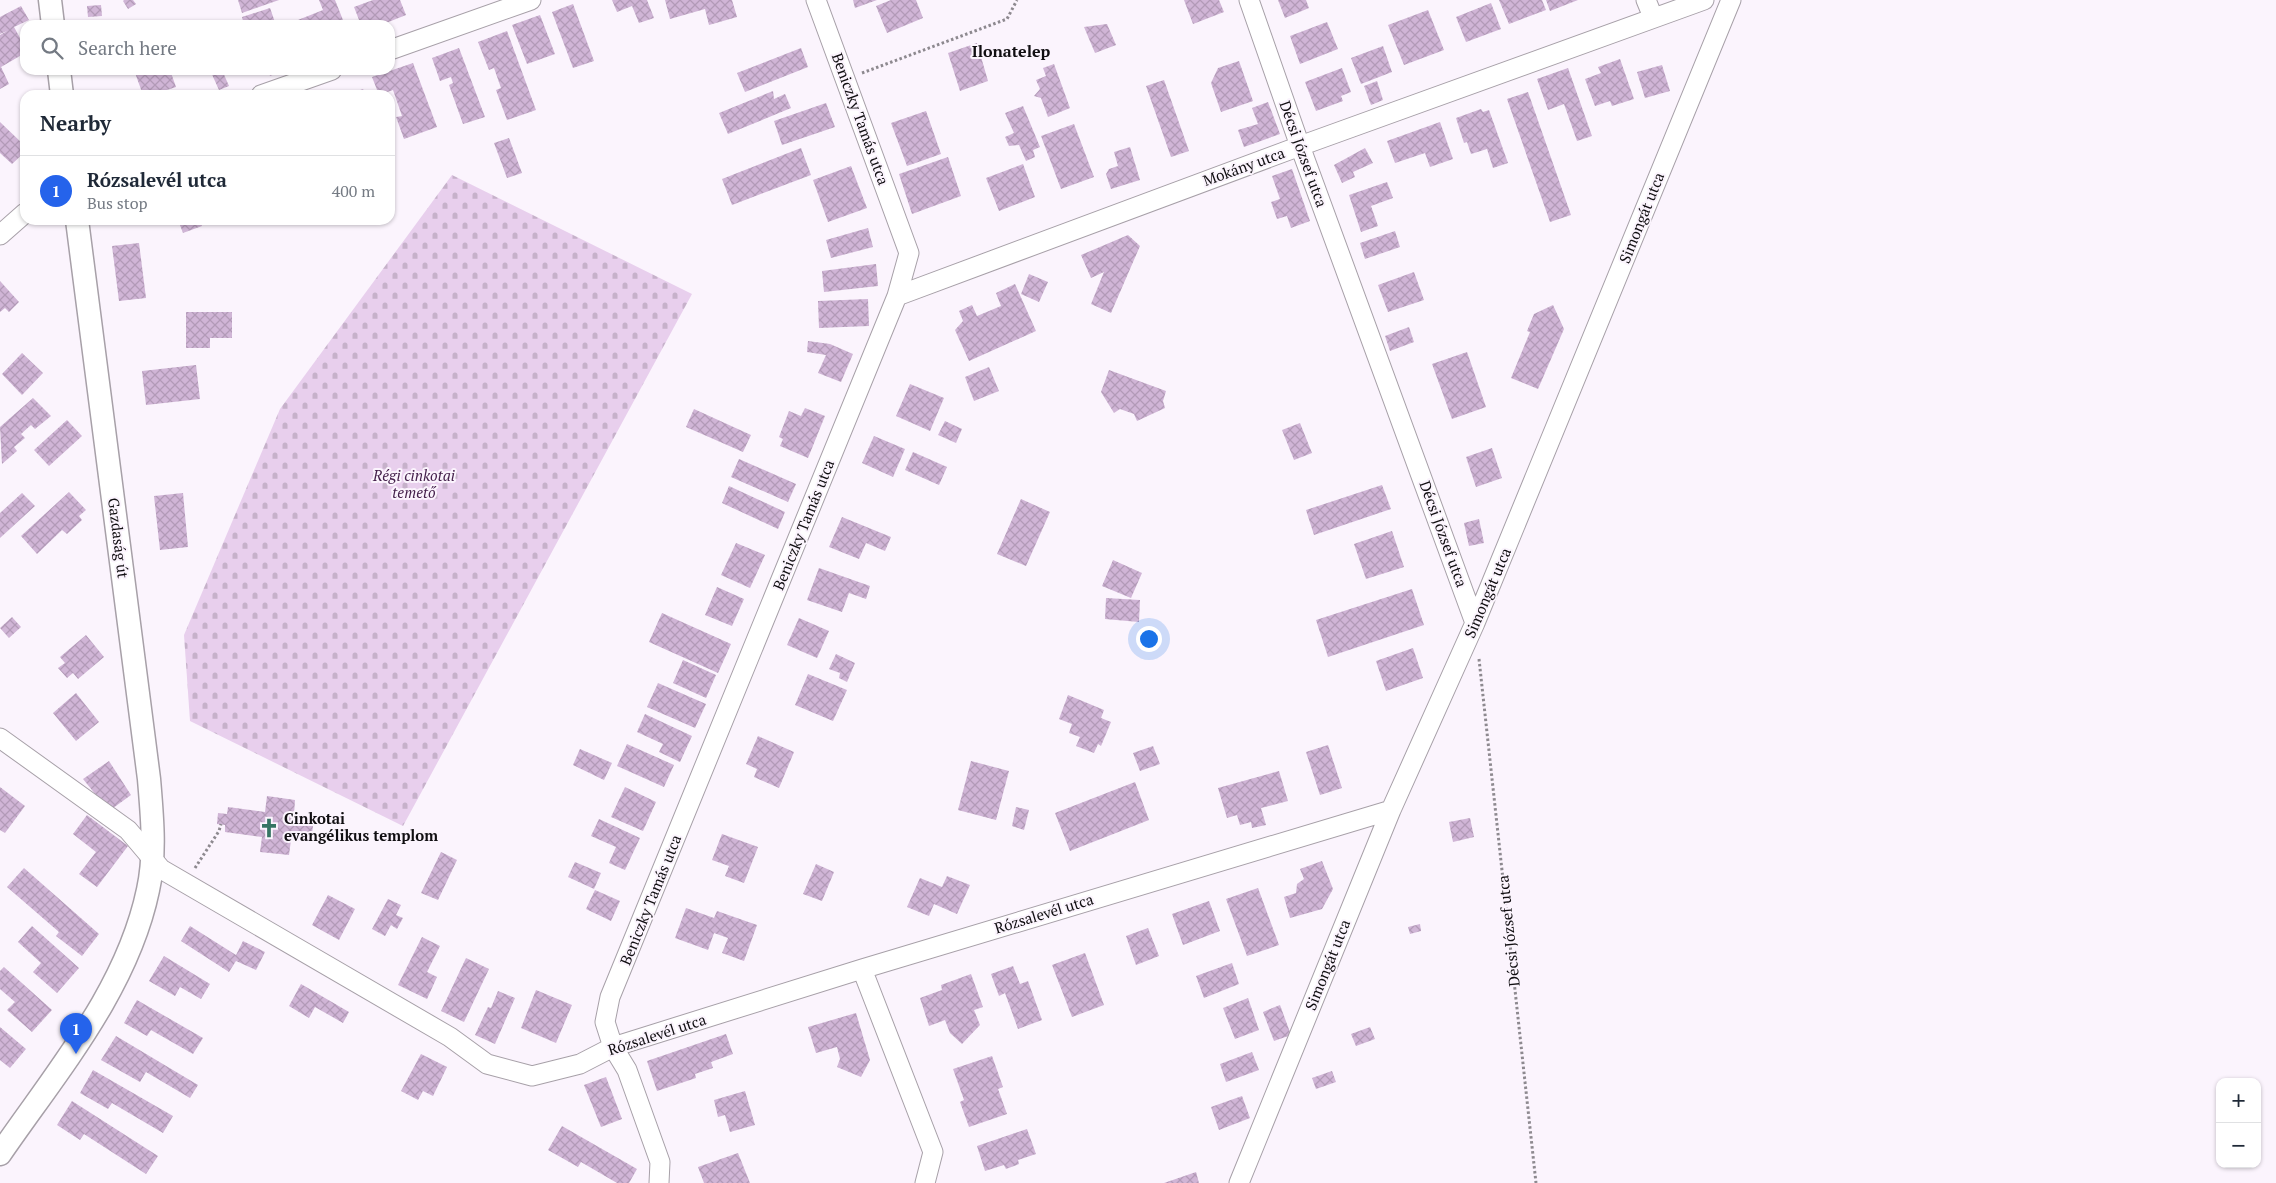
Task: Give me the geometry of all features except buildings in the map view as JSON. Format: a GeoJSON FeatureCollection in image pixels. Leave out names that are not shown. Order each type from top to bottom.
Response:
{"type":"FeatureCollection","features":[{"type":"Feature","properties":{"kind":"street"},"geometry":{"type":"LineString","coordinates":[[50,0],[52,20]]}},
{"type":"Feature","properties":{"kind":"street"},"geometry":{"type":"LineString","coordinates":[[395,48],[531,0]]}},
{"type":"Feature","properties":{"kind":"street","name":"Beniczky Tamás utca"},"geometry":{"type":"LineString","coordinates":[[659,1183],[660,1162],[627,1070],[613,1047],[605,1022],[610,997],[897,296],[909,254],[816,0]]}},
{"type":"Feature","properties":{"kind":"street","name":"Décsi József utca"},"geometry":{"type":"LineString","coordinates":[[1249,0],[1300,146],[1475,623]]}},
{"type":"Feature","properties":{"kind":"street","name":"Mokány utca"},"geometry":{"type":"LineString","coordinates":[[897,296],[1300,146],[1650,9],[1704,0]]}},
{"type":"Feature","properties":{"kind":"street","name":"Simongát utca"},"geometry":{"type":"LineString","coordinates":[[1239,1183],[1391,810],[1475,623],[1731,0]]}},
{"type":"Feature","properties":{"kind":"street"},"geometry":{"type":"LineString","coordinates":[[60,75],[61,90]]}},
{"type":"Feature","properties":{"kind":"street"},"geometry":{"type":"LineString","coordinates":[[275,90],[318,75]]}},
{"type":"Feature","properties":{"kind":"street"},"geometry":{"type":"LineString","coordinates":[[0,235],[20,217]]}},
{"type":"Feature","properties":{"kind":"street","name":"Gazdaság út"},"geometry":{"type":"LineString","coordinates":[[0,1154],[98,1012],[114,985],[138,927],[149,888],[152,814],[149,779],[79,225]]}},
{"type":"Feature","properties":{"kind":"street","name":"Rózsalevél utca"},"geometry":{"type":"LineString","coordinates":[[0,738],[128,830],[161,869],[450,1037],[487,1064],[532,1076],[580,1064],[613,1047],[862,969],[1391,810]]}},
{"type":"Feature","properties":{"kind":"street"},"geometry":{"type":"LineString","coordinates":[[862,969],[933,1152],[925,1183]]}},
{"type":"Feature","properties":{"kind":"path"},"geometry":{"type":"LineString","coordinates":[[845,79],[1007,19],[1017,0]]}},
{"type":"Feature","properties":{"kind":"path","name":"Décsi József utca"},"geometry":{"type":"LineString","coordinates":[[1475,623],[1536,1183]]}},
{"type":"Feature","properties":{"kind":"path"},"geometry":{"type":"LineString","coordinates":[[195,869],[219,832],[221,824]]}},
{"type":"Feature","properties":{"kind":"green space","name":"Régi cinkotai temető"},"geometry":{"type":"Polygon","coordinates":[[[452,175],[692,294],[403,826],[190,721],[184,635],[280,409],[452,175]]]}},
{"type":"Feature","properties":{"kind":"place","name":"Cinkotai evangélikus templom"},"geometry":{"type":"Point","coordinates":[269,828]}},
{"type":"Feature","properties":{"kind":"place","name":"Rózsalevél utca"},"geometry":{"type":"Point","coordinates":[76,1054]}},
{"type":"Feature","properties":{"kind":"district","name":"Ilonatelep"},"geometry":{"type":"Point","coordinates":[1011,51]}}]}
